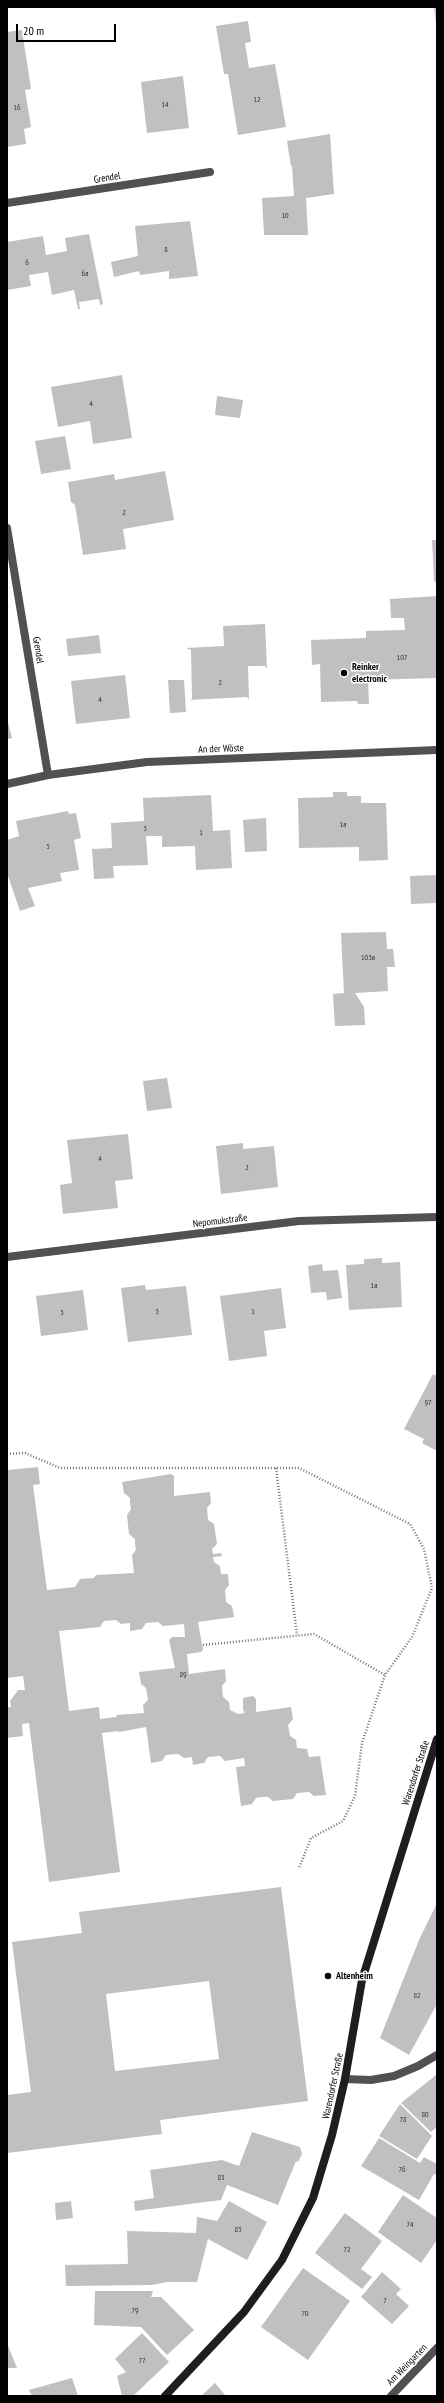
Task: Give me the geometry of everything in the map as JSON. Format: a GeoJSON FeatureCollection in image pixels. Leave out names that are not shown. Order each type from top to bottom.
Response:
{"type":"FeatureCollection","features":[{"type":"Feature","properties":{"kind":"main road","name":"Warendorfer Straße"},"geometry":{"type":"LineString","coordinates":[[165,2396],[244,2312],[282,2260],[312,2198],[332,2135],[345,2079],[362,1980],[437,1739]]}},
{"type":"Feature","properties":{"kind":"street","name":"Grendel"},"geometry":{"type":"LineString","coordinates":[[7,203],[210,172]]}},
{"type":"Feature","properties":{"kind":"street","name":"Grendel"},"geometry":{"type":"LineString","coordinates":[[7,528],[48,775]]}},
{"type":"Feature","properties":{"kind":"street","name":"An der Wöste"},"geometry":{"type":"LineString","coordinates":[[7,784],[48,775],[148,762],[437,750]]}},
{"type":"Feature","properties":{"kind":"street","name":"Nepomukstraße"},"geometry":{"type":"LineString","coordinates":[[7,1257],[300,1221],[437,1217]]}},
{"type":"Feature","properties":{"kind":"street"},"geometry":{"type":"LineString","coordinates":[[345,2079],[371,2080],[394,2076],[418,2066],[437,2055]]}},
{"type":"Feature","properties":{"kind":"street","name":"Am Weingarten"},"geometry":{"type":"LineString","coordinates":[[391,2396],[437,2348]]}},
{"type":"Feature","properties":{"kind":"path"},"geometry":{"type":"LineString","coordinates":[[7,1454],[25,1453],[60,1468],[299,1468],[410,1524],[424,1549],[432,1588],[412,1637],[385,1675],[362,1743],[355,1796],[343,1821],[311,1838],[299,1868]]}},
{"type":"Feature","properties":{"kind":"path"},"geometry":{"type":"LineString","coordinates":[[276,1468],[297,1635]]}},
{"type":"Feature","properties":{"kind":"path"},"geometry":{"type":"LineString","coordinates":[[203,1645],[314,1634],[385,1675]]}},
{"type":"Feature","properties":{"kind":"building"},"geometry":{"type":"Polygon","coordinates":[[[434,7],[437,7],[437,24],[436,24],[434,7]]]}},
{"type":"Feature","properties":{"kind":"building"},"geometry":{"type":"Polygon","coordinates":[[[248,21],[251,42],[245,43],[249,68],[275,64],[286,127],[238,135],[228,74],[224,74],[216,26],[248,21]]]}},
{"type":"Feature","properties":{"kind":"building"},"geometry":{"type":"Polygon","coordinates":[[[22,30],[31,89],[25,90],[31,127],[24,129],[26,144],[7,147],[7,32],[22,30]]]}},
{"type":"Feature","properties":{"kind":"building"},"geometry":{"type":"Polygon","coordinates":[[[183,76],[189,128],[147,133],[141,82],[183,76]]]}},
{"type":"Feature","properties":{"kind":"building"},"geometry":{"type":"Polygon","coordinates":[[[330,134],[334,194],[306,198],[308,235],[264,235],[262,198],[294,196],[292,166],[304,164],[291,166],[287,141],[330,134]]]}},
{"type":"Feature","properties":{"kind":"building"},"geometry":{"type":"Polygon","coordinates":[[[190,221],[198,276],[169,279],[169,271],[140,275],[139,271],[114,277],[111,262],[138,256],[135,226],[190,221]]]}},
{"type":"Feature","properties":{"kind":"building"},"geometry":{"type":"Polygon","coordinates":[[[89,234],[103,304],[100,305],[99,299],[79,302],[80,309],[78,309],[74,290],[52,295],[48,272],[29,275],[31,286],[7,290],[7,242],[43,236],[46,255],[67,251],[65,238],[89,234]]]}},
{"type":"Feature","properties":{"kind":"building"},"geometry":{"type":"Polygon","coordinates":[[[122,375],[132,438],[93,444],[90,421],[58,427],[51,387],[122,375]]]}},
{"type":"Feature","properties":{"kind":"building"},"geometry":{"type":"Polygon","coordinates":[[[217,396],[243,400],[240,418],[215,415],[217,396]]]}},
{"type":"Feature","properties":{"kind":"building"},"geometry":{"type":"Polygon","coordinates":[[[65,436],[71,469],[41,474],[35,441],[65,436]]]}},
{"type":"Feature","properties":{"kind":"building"},"geometry":{"type":"Polygon","coordinates":[[[165,471],[174,520],[123,529],[126,549],[83,555],[75,505],[71,502],[68,482],[114,474],[115,480],[165,471]]]}},
{"type":"Feature","properties":{"kind":"building"},"geometry":{"type":"Polygon","coordinates":[[[432,540],[437,540],[437,581],[434,582],[432,540]]]}},
{"type":"Feature","properties":{"kind":"building"},"geometry":{"type":"Polygon","coordinates":[[[437,596],[437,678],[368,680],[369,704],[358,704],[357,701],[321,702],[320,664],[312,665],[311,640],[366,638],[366,631],[405,630],[404,618],[391,618],[390,599],[437,596]]]}},
{"type":"Feature","properties":{"kind":"building"},"geometry":{"type":"Polygon","coordinates":[[[265,624],[267,669],[265,666],[248,666],[249,700],[247,697],[189,700],[192,699],[191,650],[186,648],[224,646],[223,626],[265,624]]]}},
{"type":"Feature","properties":{"kind":"building"},"geometry":{"type":"Polygon","coordinates":[[[99,635],[101,653],[68,656],[66,639],[99,635]]]}},
{"type":"Feature","properties":{"kind":"building"},"geometry":{"type":"Polygon","coordinates":[[[125,675],[130,718],[76,724],[71,681],[125,675]]]}},
{"type":"Feature","properties":{"kind":"building"},"geometry":{"type":"Polygon","coordinates":[[[168,680],[184,680],[186,712],[170,713],[168,680]]]}},
{"type":"Feature","properties":{"kind":"building"},"geometry":{"type":"Polygon","coordinates":[[[7,719],[12,738],[7,739],[7,719]]]}},
{"type":"Feature","properties":{"kind":"building"},"geometry":{"type":"Polygon","coordinates":[[[333,792],[347,792],[347,796],[361,796],[361,803],[386,803],[388,860],[359,861],[359,847],[299,848],[298,798],[333,797],[333,792]]]}},
{"type":"Feature","properties":{"kind":"building"},"geometry":{"type":"Polygon","coordinates":[[[211,795],[213,831],[230,830],[232,868],[196,870],[195,846],[162,847],[162,836],[146,836],[148,865],[113,866],[114,878],[94,879],[92,849],[112,848],[111,823],[144,821],[143,798],[211,795]]]}},
{"type":"Feature","properties":{"kind":"building"},"geometry":{"type":"Polygon","coordinates":[[[68,811],[69,814],[76,813],[81,838],[74,840],[79,870],[60,873],[62,881],[28,888],[35,906],[20,911],[7,873],[7,840],[19,836],[16,821],[68,811]]]}},
{"type":"Feature","properties":{"kind":"building"},"geometry":{"type":"Polygon","coordinates":[[[266,818],[267,851],[245,852],[243,820],[266,818]]]}},
{"type":"Feature","properties":{"kind":"building"},"geometry":{"type":"Polygon","coordinates":[[[437,875],[437,903],[411,904],[410,876],[437,875]]]}},
{"type":"Feature","properties":{"kind":"building"},"geometry":{"type":"Polygon","coordinates":[[[386,932],[387,949],[393,949],[395,967],[387,967],[388,991],[355,993],[364,1007],[365,1025],[335,1026],[333,994],[344,993],[341,933],[386,932]]]}},
{"type":"Feature","properties":{"kind":"building"},"geometry":{"type":"Polygon","coordinates":[[[167,1078],[172,1108],[147,1111],[143,1081],[167,1078]]]}},
{"type":"Feature","properties":{"kind":"building"},"geometry":{"type":"Polygon","coordinates":[[[128,1134],[133,1179],[115,1181],[118,1208],[63,1214],[60,1185],[72,1183],[67,1140],[128,1134]]]}},
{"type":"Feature","properties":{"kind":"building"},"geometry":{"type":"Polygon","coordinates":[[[243,1143],[243,1149],[274,1146],[278,1187],[221,1194],[216,1146],[243,1143]]]}},
{"type":"Feature","properties":{"kind":"building"},"geometry":{"type":"Polygon","coordinates":[[[382,1258],[382,1263],[400,1262],[402,1307],[349,1310],[346,1265],[364,1264],[364,1259],[382,1258]]]}},
{"type":"Feature","properties":{"kind":"building"},"geometry":{"type":"Polygon","coordinates":[[[322,1264],[323,1271],[338,1270],[342,1298],[327,1300],[326,1292],[311,1293],[308,1266],[322,1264]]]}},
{"type":"Feature","properties":{"kind":"building"},"geometry":{"type":"Polygon","coordinates":[[[145,1285],[146,1290],[186,1286],[192,1335],[128,1342],[121,1288],[145,1285]]]}},
{"type":"Feature","properties":{"kind":"building"},"geometry":{"type":"Polygon","coordinates":[[[281,1288],[286,1328],[264,1331],[267,1356],[229,1361],[220,1296],[281,1288]]]}},
{"type":"Feature","properties":{"kind":"building"},"geometry":{"type":"Polygon","coordinates":[[[83,1290],[88,1330],[41,1336],[36,1296],[83,1290]]]}},
{"type":"Feature","properties":{"kind":"building"},"geometry":{"type":"Polygon","coordinates":[[[433,1374],[437,1376],[437,1451],[422,1443],[424,1439],[404,1429],[433,1374]]]}},
{"type":"Feature","properties":{"kind":"building"},"geometry":{"type":"Polygon","coordinates":[[[38,1467],[40,1484],[33,1485],[47,1590],[75,1587],[80,1579],[94,1578],[96,1575],[134,1573],[132,1555],[136,1550],[135,1539],[129,1534],[127,1515],[131,1509],[130,1498],[124,1493],[122,1482],[171,1474],[174,1476],[174,1496],[210,1492],[211,1503],[207,1508],[208,1520],[214,1524],[217,1544],[212,1549],[213,1554],[221,1553],[222,1556],[213,1557],[214,1562],[220,1566],[221,1574],[228,1574],[229,1585],[225,1590],[226,1602],[232,1606],[234,1617],[198,1622],[203,1650],[201,1652],[187,1654],[189,1674],[225,1669],[226,1681],[222,1686],[223,1697],[229,1702],[230,1710],[238,1714],[245,1713],[243,1710],[243,1698],[253,1696],[256,1699],[256,1712],[291,1707],[293,1719],[288,1725],[290,1736],[296,1740],[297,1748],[307,1749],[309,1757],[320,1756],[326,1795],[314,1796],[309,1792],[297,1793],[293,1799],[273,1801],[268,1797],[262,1797],[256,1798],[252,1804],[241,1806],[236,1767],[245,1766],[244,1758],[225,1761],[220,1756],[208,1757],[204,1763],[193,1765],[192,1757],[184,1758],[178,1754],[166,1755],[162,1761],[151,1763],[146,1727],[119,1732],[102,1733],[120,1872],[49,1882],[29,1723],[22,1724],[23,1736],[7,1738],[7,1707],[11,1707],[10,1701],[18,1690],[25,1690],[23,1676],[7,1678],[7,1470],[38,1467]],[[116,1620],[104,1621],[100,1627],[59,1631],[69,1711],[99,1707],[100,1719],[116,1717],[117,1715],[144,1713],[143,1705],[148,1700],[146,1688],[141,1684],[139,1672],[175,1668],[169,1640],[172,1637],[185,1637],[184,1624],[163,1626],[158,1622],[146,1623],[142,1629],[130,1631],[130,1623],[121,1624],[116,1620]]]}},
{"type":"Feature","properties":{"kind":"building"},"geometry":{"type":"Polygon","coordinates":[[[281,1887],[308,2101],[160,2120],[162,2134],[7,2153],[7,2095],[31,2092],[12,1942],[82,1933],[79,1912],[281,1887]],[[209,1981],[106,1994],[115,2071],[219,2059],[209,1981]]]}},
{"type":"Feature","properties":{"kind":"building"},"geometry":{"type":"Polygon","coordinates":[[[437,1903],[437,1985],[435,1987],[437,1988],[437,2004],[409,2055],[380,2038],[419,1940],[437,1903]]]}},
{"type":"Feature","properties":{"kind":"building"},"geometry":{"type":"Polygon","coordinates":[[[436,2075],[437,2127],[431,2132],[401,2103],[436,2075]]]}},
{"type":"Feature","properties":{"kind":"building"},"geometry":{"type":"Polygon","coordinates":[[[400,2104],[432,2136],[417,2159],[379,2136],[400,2104]]]}},
{"type":"Feature","properties":{"kind":"building"},"geometry":{"type":"Polygon","coordinates":[[[252,2132],[300,2147],[302,2154],[298,2162],[296,2161],[278,2205],[227,2185],[221,2200],[135,2211],[134,2201],[154,2198],[150,2170],[222,2160],[239,2166],[252,2132]]]}},
{"type":"Feature","properties":{"kind":"building"},"geometry":{"type":"Polygon","coordinates":[[[379,2138],[420,2163],[424,2157],[437,2164],[437,2175],[434,2174],[419,2200],[361,2166],[379,2138]]]}},
{"type":"Feature","properties":{"kind":"building"},"geometry":{"type":"Polygon","coordinates":[[[403,2195],[437,2218],[437,2240],[421,2263],[378,2232],[403,2195]]]}},
{"type":"Feature","properties":{"kind":"building"},"geometry":{"type":"Polygon","coordinates":[[[71,2201],[73,2218],[56,2220],[55,2203],[71,2201]]]}},
{"type":"Feature","properties":{"kind":"building"},"geometry":{"type":"Polygon","coordinates":[[[229,2201],[267,2222],[247,2260],[208,2239],[197,2282],[167,2282],[152,2285],[66,2286],[65,2265],[128,2264],[127,2231],[196,2233],[197,2217],[217,2221],[229,2201]]]}},
{"type":"Feature","properties":{"kind":"building"},"geometry":{"type":"Polygon","coordinates":[[[345,2213],[382,2241],[361,2269],[372,2277],[362,2289],[315,2253],[345,2213]]]}},
{"type":"Feature","properties":{"kind":"building"},"geometry":{"type":"Polygon","coordinates":[[[303,2268],[350,2301],[308,2360],[261,2327],[303,2268]]]}},
{"type":"Feature","properties":{"kind":"building"},"geometry":{"type":"Polygon","coordinates":[[[382,2272],[401,2289],[396,2294],[409,2306],[392,2324],[361,2297],[382,2272]]]}},
{"type":"Feature","properties":{"kind":"building"},"geometry":{"type":"Polygon","coordinates":[[[95,2291],[153,2291],[151,2297],[161,2297],[194,2330],[167,2355],[141,2327],[94,2325],[95,2291]]]}},
{"type":"Feature","properties":{"kind":"building"},"geometry":{"type":"Polygon","coordinates":[[[142,2333],[169,2362],[133,2396],[122,2396],[117,2376],[126,2372],[115,2359],[142,2333]]]}},
{"type":"Feature","properties":{"kind":"building"},"geometry":{"type":"Polygon","coordinates":[[[7,2343],[17,2368],[7,2368],[7,2343]]]}},
{"type":"Feature","properties":{"kind":"building"},"geometry":{"type":"Polygon","coordinates":[[[72,2378],[78,2396],[32,2396],[29,2390],[72,2378]]]}},
{"type":"Feature","properties":{"kind":"building"},"geometry":{"type":"Polygon","coordinates":[[[215,2383],[226,2396],[201,2396],[215,2383]]]}},
{"type":"Feature","properties":{"kind":"place","name":"Reinker electronic"},"geometry":{"type":"Point","coordinates":[344,673]}},
{"type":"Feature","properties":{"kind":"place","name":"Altenheim"},"geometry":{"type":"Point","coordinates":[328,1976]}}]}
